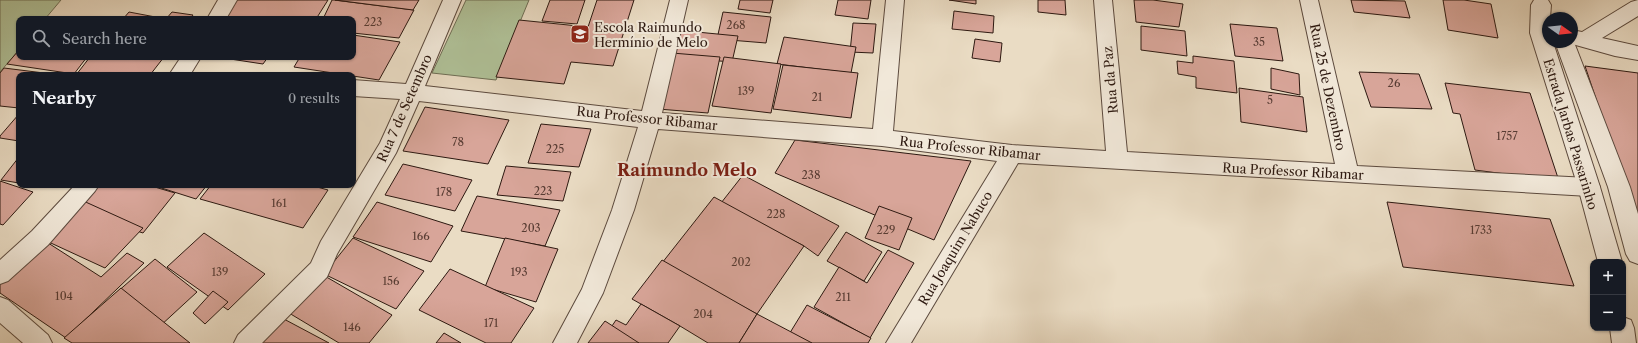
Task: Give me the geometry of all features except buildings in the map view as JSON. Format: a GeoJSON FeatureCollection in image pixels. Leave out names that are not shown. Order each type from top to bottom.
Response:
{"type":"FeatureCollection","features":[{"type":"Feature","properties":{"kind":"street"},"geometry":{"type":"LineString","coordinates":[[218,16],[228,0]]}},
{"type":"Feature","properties":{"kind":"street","name":"Rua 7 de Setembro"},"geometry":{"type":"LineString","coordinates":[[246,343],[319,270],[329,248],[389,147],[452,0]]}},
{"type":"Feature","properties":{"kind":"street"},"geometry":{"type":"LineString","coordinates":[[566,343],[592,293],[623,210],[650,120],[679,0]]}},
{"type":"Feature","properties":{"kind":"street"},"geometry":{"type":"LineString","coordinates":[[882,138],[895,0]]}},
{"type":"Feature","properties":{"kind":"street","name":"Rua da Paz"},"geometry":{"type":"LineString","coordinates":[[1103,0],[1117,160]]}},
{"type":"Feature","properties":{"kind":"street","name":"Rua 25 de Dezembro"},"geometry":{"type":"LineString","coordinates":[[1309,0],[1348,174]]}},
{"type":"Feature","properties":{"kind":"street"},"geometry":{"type":"LineString","coordinates":[[1578,38],[1612,22],[1638,7]]}},
{"type":"Feature","properties":{"kind":"street"},"geometry":{"type":"LineString","coordinates":[[1578,41],[1638,53]]}},
{"type":"Feature","properties":{"kind":"street","name":"Estrada Jarbas Passarinho"},"geometry":{"type":"LineString","coordinates":[[1551,48],[1609,259]]}},
{"type":"Feature","properties":{"kind":"street","name":"Estrada Jarbas Passarinho"},"geometry":{"type":"LineString","coordinates":[[1576,48],[1638,254]]}},
{"type":"Feature","properties":{"kind":"street"},"geometry":{"type":"LineString","coordinates":[[181,72],[189,60]]}},
{"type":"Feature","properties":{"kind":"street","name":"Rua Professor Ribamar"},"geometry":{"type":"LineString","coordinates":[[356,88],[412,92],[650,120],[882,138],[1012,154],[1589,187]]}},
{"type":"Feature","properties":{"kind":"street","name":"Rua Joaquim Nabuco"},"geometry":{"type":"LineString","coordinates":[[898,343],[1012,154]]}},
{"type":"Feature","properties":{"kind":"street"},"geometry":{"type":"LineString","coordinates":[[0,274],[40,238],[85,188]]}},
{"type":"Feature","properties":{"kind":"street"},"geometry":{"type":"LineString","coordinates":[[0,308],[40,343]]}},
{"type":"Feature","properties":{"kind":"street"},"geometry":{"type":"LineString","coordinates":[[1622,331],[1624,343]]}},
{"type":"Feature","properties":{"kind":"green space"},"geometry":{"type":"Polygon","coordinates":[[[0,0],[61,0],[48,16],[16,16],[16,53],[0,72],[0,0]]]}},
{"type":"Feature","properties":{"kind":"green space"},"geometry":{"type":"Polygon","coordinates":[[[466,0],[529,0],[496,80],[432,73],[466,0]]]}},
{"type":"Feature","properties":{"kind":"place","name":"Escola Raimundo Hermínio de Melo"},"geometry":{"type":"Point","coordinates":[580,34]}},
{"type":"Feature","properties":{"kind":"district","name":"Raimundo Melo"},"geometry":{"type":"Point","coordinates":[687,170]}}]}
